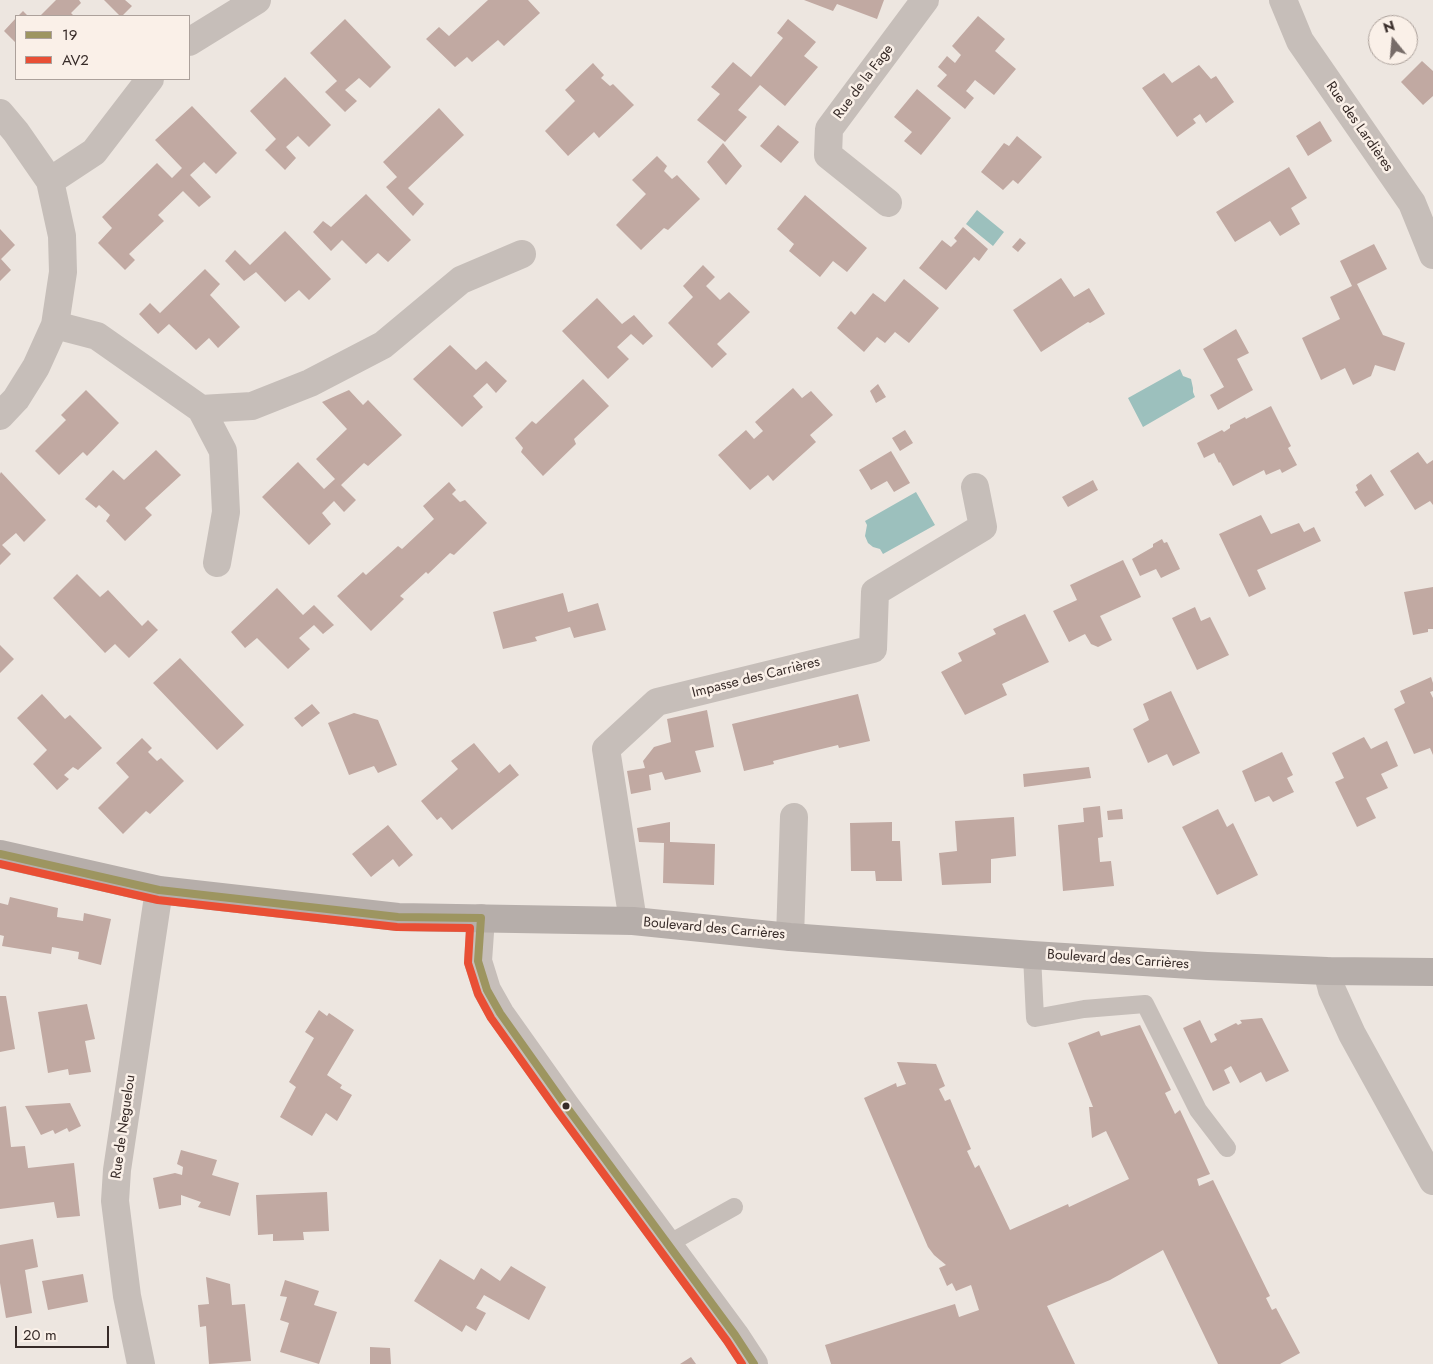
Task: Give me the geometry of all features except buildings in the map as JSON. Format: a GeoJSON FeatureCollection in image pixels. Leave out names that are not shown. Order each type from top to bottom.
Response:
{"type":"FeatureCollection","features":[{"type":"Feature","properties":{"kind":"street"},"geometry":{"type":"LineString","coordinates":[[190,41],[257,0]]}},
{"type":"Feature","properties":{"kind":"street","name":"Rue de la Fage"},"geometry":{"type":"LineString","coordinates":[[888,203],[828,155],[829,129],[926,0]]}},
{"type":"Feature","properties":{"kind":"street","name":"Rue des Lardières"},"geometry":{"type":"LineString","coordinates":[[1283,0],[1300,41],[1412,202],[1433,255]]}},
{"type":"Feature","properties":{"kind":"street"},"geometry":{"type":"LineString","coordinates":[[50,182],[94,152],[149,80]]}},
{"type":"Feature","properties":{"kind":"street"},"geometry":{"type":"LineString","coordinates":[[0,113],[16,132],[50,182],[62,236],[63,272],[55,325],[36,367],[16,399],[0,416]]}},
{"type":"Feature","properties":{"kind":"street"},"geometry":{"type":"LineString","coordinates":[[201,409],[252,406],[310,383],[383,345],[461,280],[522,254]]}},
{"type":"Feature","properties":{"kind":"street"},"geometry":{"type":"LineString","coordinates":[[55,325],[96,336],[201,409],[223,451],[226,512],[217,564]]}},
{"type":"Feature","properties":{"kind":"street","name":"Impasse des Carrières"},"geometry":{"type":"LineString","coordinates":[[633,921],[606,749],[657,702],[873,649],[875,592],[983,527],[975,487]]}},
{"type":"Feature","properties":{"kind":"street"},"geometry":{"type":"LineString","coordinates":[[790,936],[794,818]]}},
{"type":"Feature","properties":{"kind":"street","name":"Boulevard des Carrières"},"geometry":{"type":"LineString","coordinates":[[0,854],[159,890],[398,917],[633,921],[790,936],[1032,955],[1207,966],[1327,971],[1433,972]]}},
{"type":"Feature","properties":{"kind":"street","name":"Rue de Neguelou"},"geometry":{"type":"LineString","coordinates":[[141,1364],[127,1296],[115,1201],[116,1170],[159,890]]}},
{"type":"Feature","properties":{"kind":"street"},"geometry":{"type":"LineString","coordinates":[[481,918],[478,961],[487,990],[500,1014],[754,1364]]}},
{"type":"Feature","properties":{"kind":"street"},"geometry":{"type":"LineString","coordinates":[[1327,971],[1332,990],[1352,1034],[1433,1180]]}},
{"type":"Feature","properties":{"kind":"lane"},"geometry":{"type":"LineString","coordinates":[[1032,955],[1035,1018],[1084,1009],[1145,1004],[1198,1110],[1227,1148]]}},
{"type":"Feature","properties":{"kind":"lane"},"geometry":{"type":"LineString","coordinates":[[668,1244],[734,1207]]}},
{"type":"Feature","properties":{"kind":"water"},"geometry":{"type":"Polygon","coordinates":[[[977,210],[1004,232],[993,246],[966,224],[977,210]]]}},
{"type":"Feature","properties":{"kind":"water"},"geometry":{"type":"Polygon","coordinates":[[[1180,369],[1183,376],[1191,379],[1195,397],[1143,427],[1128,398],[1180,369]]]}},
{"type":"Feature","properties":{"kind":"water"},"geometry":{"type":"Polygon","coordinates":[[[916,492],[935,525],[883,554],[880,549],[868,543],[865,536],[867,525],[865,521],[916,492]]]}},
{"type":"Feature","properties":{"kind":"transit line","name":"19"},"geometry":{"type":"LineString","coordinates":[[0,854],[159,890],[398,917],[481,918]]}},
{"type":"Feature","properties":{"kind":"transit line","name":"AV2"},"geometry":{"type":"LineString","coordinates":[[0,864],[158,900],[397,927],[470,928],[468,963],[478,994],[491,1018],[742,1364]]}},
{"type":"Feature","properties":{"kind":"transit line","name":"19"},"geometry":{"type":"LineString","coordinates":[[481,918],[478,961],[487,990],[500,1013],[566,1106],[735,1335],[754,1364]]}}]}
